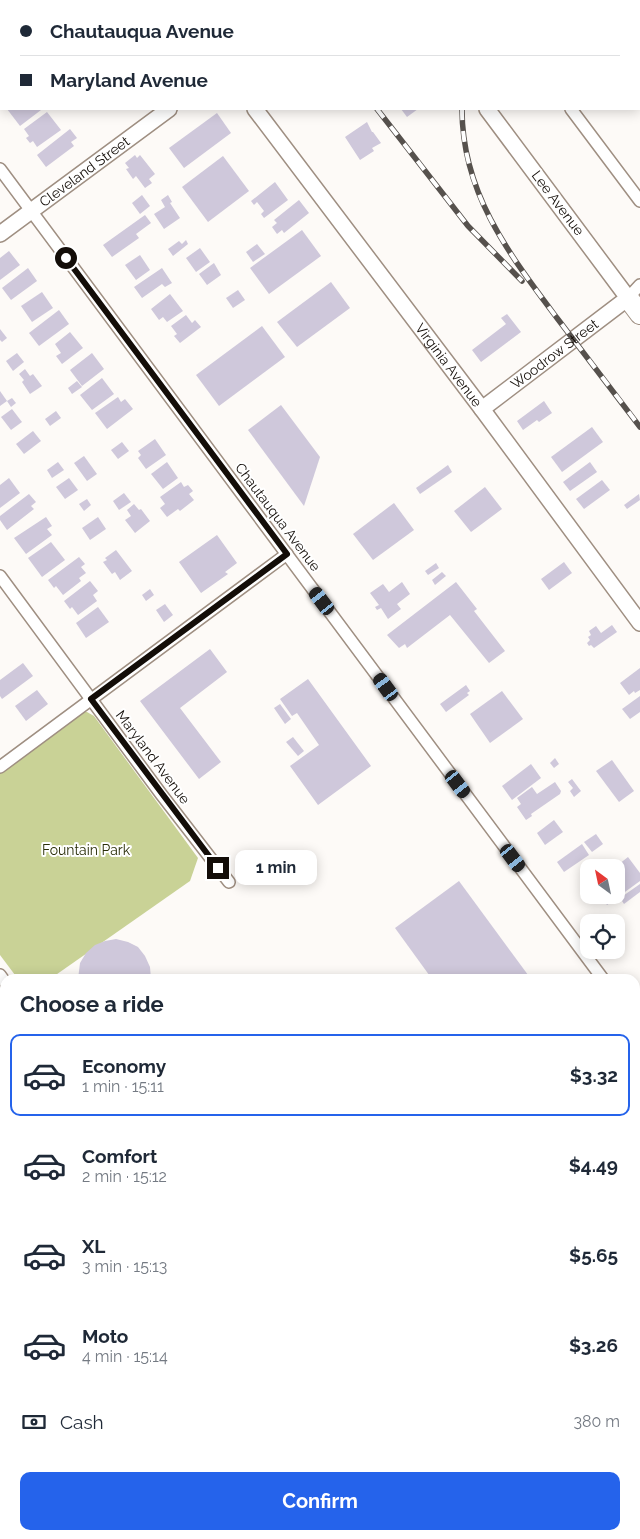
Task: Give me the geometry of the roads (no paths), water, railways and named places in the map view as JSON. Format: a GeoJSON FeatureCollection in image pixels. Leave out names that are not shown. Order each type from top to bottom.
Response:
{"type":"FeatureCollection","features":[{"type":"Feature","properties":{"kind":"street","name":"Cleveland Street"},"geometry":{"type":"LineString","coordinates":[[0,234],[168,110]]}},
{"type":"Feature","properties":{"kind":"street","name":"Virginia Avenue"},"geometry":{"type":"LineString","coordinates":[[257,110],[482,409],[640,624]]}},
{"type":"Feature","properties":{"kind":"street","name":"Lee Avenue"},"geometry":{"type":"LineString","coordinates":[[488,110],[636,299]]}},
{"type":"Feature","properties":{"kind":"street"},"geometry":{"type":"LineString","coordinates":[[572,110],[640,200]]}},
{"type":"Feature","properties":{"kind":"street","name":"Chautauqua Avenue"},"geometry":{"type":"LineString","coordinates":[[0,169],[599,974]]}},
{"type":"Feature","properties":{"kind":"street","name":"Woodrow Street"},"geometry":{"type":"LineString","coordinates":[[482,409],[636,299]]}},
{"type":"Feature","properties":{"kind":"street"},"geometry":{"type":"LineString","coordinates":[[0,766],[287,554]]}},
{"type":"Feature","properties":{"kind":"street","name":"Maryland Avenue"},"geometry":{"type":"LineString","coordinates":[[0,576],[229,882]]}},
{"type":"Feature","properties":{"kind":"railway"},"geometry":{"type":"LineString","coordinates":[[378,110],[468,226],[522,281]]}},
{"type":"Feature","properties":{"kind":"railway"},"geometry":{"type":"LineString","coordinates":[[462,110],[464,139],[470,168],[479,195],[506,246],[539,294],[640,427]]}},
{"type":"Feature","properties":{"kind":"park label","name":"Fountain Park"},"geometry":{"type":"Point","coordinates":[86,850]}}]}
